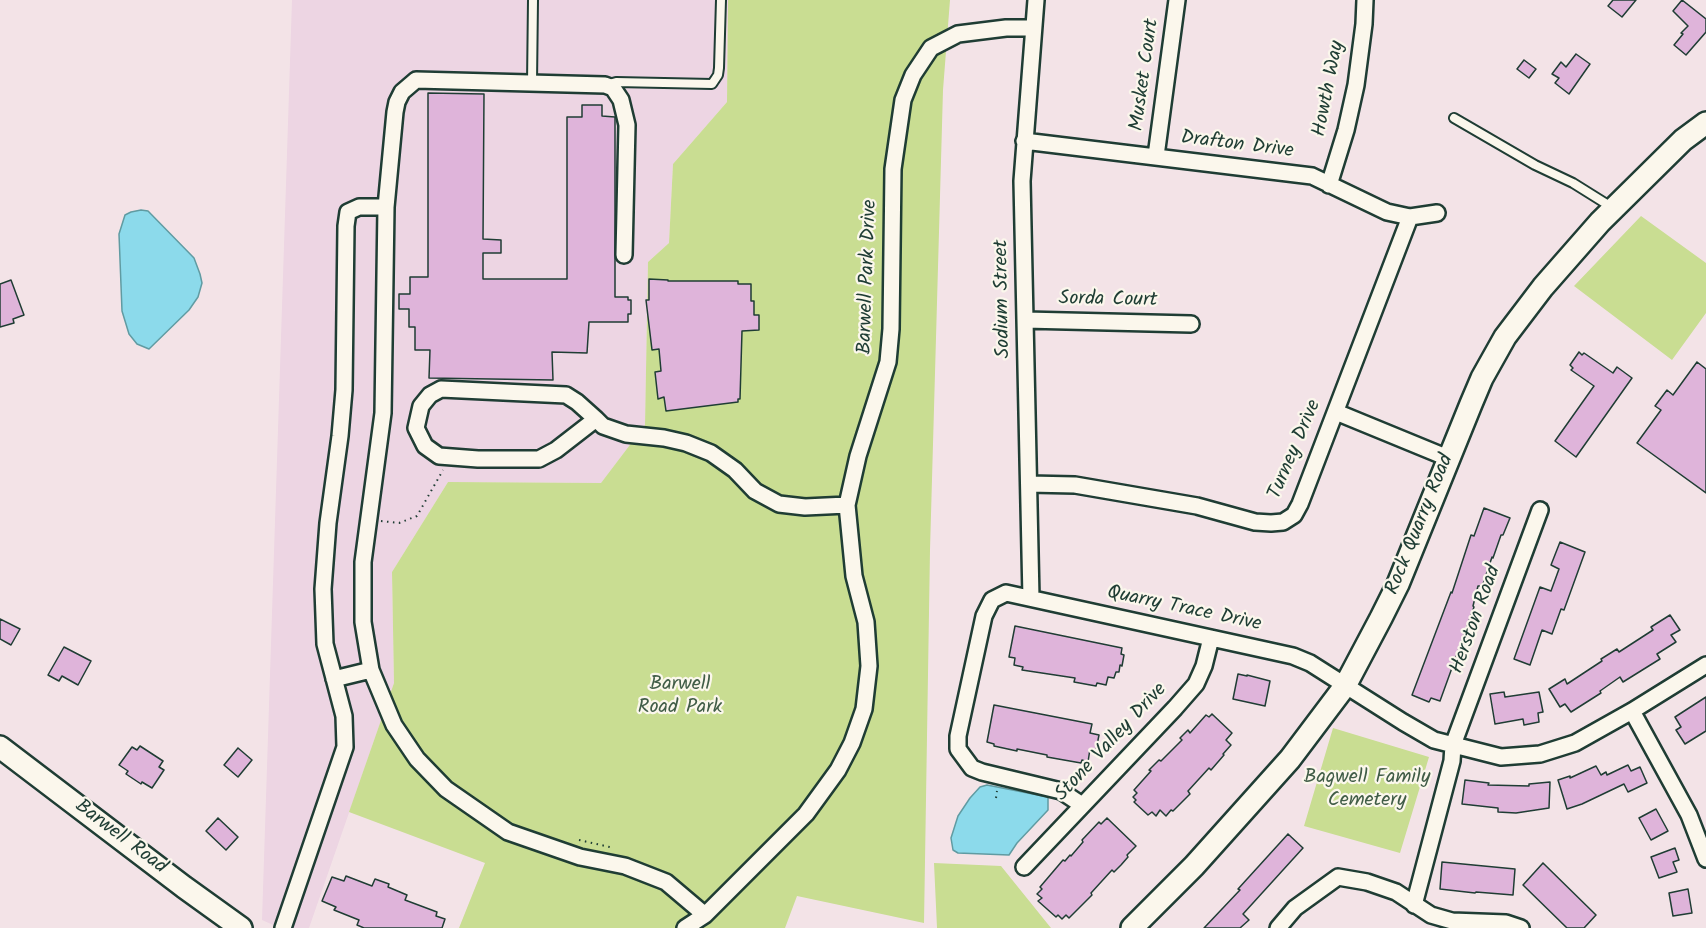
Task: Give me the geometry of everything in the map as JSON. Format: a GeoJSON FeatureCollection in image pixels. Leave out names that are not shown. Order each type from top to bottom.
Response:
{"type":"FeatureCollection","features":[{"type":"Feature","properties":{"kind":"main road","name":"Rock Quarry Road"},"geometry":{"type":"LineString","coordinates":[[1132,928],[1194,866],[1290,759],[1345,686],[1398,584],[1482,378],[1505,337],[1543,286],[1600,222],[1683,140],[1706,123]]}},
{"type":"Feature","properties":{"kind":"main road","name":"Barwell Road"},"geometry":{"type":"LineString","coordinates":[[0,747],[241,928]]}},
{"type":"Feature","properties":{"kind":"street","name":"Sodium Street"},"geometry":{"type":"LineString","coordinates":[[1031,598],[1022,181],[1036,0]]}},
{"type":"Feature","properties":{"kind":"street","name":"Musket Court"},"geometry":{"type":"LineString","coordinates":[[1156,156],[1178,0]]}},
{"type":"Feature","properties":{"kind":"street","name":"Howth Way"},"geometry":{"type":"LineString","coordinates":[[1329,185],[1346,130],[1356,85],[1365,0]]}},
{"type":"Feature","properties":{"kind":"street","name":"Barwell Park Drive"},"geometry":{"type":"LineString","coordinates":[[685,928],[705,922],[806,814],[837,770],[852,743],[864,709],[868,666],[866,622],[854,576],[847,505],[858,456],[888,362],[891,329],[893,169],[903,100],[913,75],[931,48],[958,34],[1006,28],[1033,28]]}},
{"type":"Feature","properties":{"kind":"street"},"geometry":{"type":"LineString","coordinates":[[624,255],[627,125],[621,100],[613,88],[604,85],[416,80],[407,86],[397,102],[395,112],[387,207],[383,413],[363,562],[363,622],[371,670],[394,725],[417,759],[446,789],[508,832],[580,857],[625,866],[666,882],[705,922]]}},
{"type":"Feature","properties":{"kind":"street","name":"Drafton Drive"},"geometry":{"type":"LineString","coordinates":[[1024,141],[1312,176],[1387,212],[1410,217],[1437,213]]}},
{"type":"Feature","properties":{"kind":"street"},"geometry":{"type":"LineString","coordinates":[[283,928],[345,747],[344,717],[325,644],[324,589],[328,523],[344,390],[348,212],[359,207],[387,207]]}},
{"type":"Feature","properties":{"kind":"street","name":"Turney Drive"},"geometry":{"type":"LineString","coordinates":[[1029,484],[1075,485],[1197,506],[1255,522],[1283,522],[1294,515],[1410,217]]}},
{"type":"Feature","properties":{"kind":"street","name":"Sorda Court"},"geometry":{"type":"LineString","coordinates":[[1025,321],[1191,324]]}},
{"type":"Feature","properties":{"kind":"street"},"geometry":{"type":"LineString","coordinates":[[596,419],[556,450],[539,459],[478,459],[439,456],[425,446],[416,428],[421,406],[430,394],[441,389],[566,395],[576,402],[596,419],[603,426],[626,434],[686,443],[711,453],[735,470],[755,491],[779,504],[805,507],[847,505]]}},
{"type":"Feature","properties":{"kind":"street"},"geometry":{"type":"LineString","coordinates":[[1336,412],[1448,458]]}},
{"type":"Feature","properties":{"kind":"street","name":"Herston Road"},"geometry":{"type":"LineString","coordinates":[[1414,905],[1452,761],[1454,745],[1540,510]]}},
{"type":"Feature","properties":{"kind":"street","name":"Quarry Trace Drive"},"geometry":{"type":"LineString","coordinates":[[1082,805],[1061,791],[972,768],[958,748],[958,736],[984,616],[992,600],[1006,593],[1293,656],[1310,663],[1434,740],[1501,757],[1540,754],[1575,743],[1706,665]]}},
{"type":"Feature","properties":{"kind":"street","name":"Stone Valley Drive"},"geometry":{"type":"LineString","coordinates":[[1024,867],[1196,684],[1204,666],[1211,638]]}},
{"type":"Feature","properties":{"kind":"street"},"geometry":{"type":"LineString","coordinates":[[334,680],[371,670]]}},
{"type":"Feature","properties":{"kind":"street"},"geometry":{"type":"LineString","coordinates":[[1632,711],[1689,815],[1706,859]]}},
{"type":"Feature","properties":{"kind":"street"},"geometry":{"type":"LineString","coordinates":[[1278,928],[1295,908],[1338,877],[1367,882],[1396,892],[1431,915],[1452,921],[1506,923],[1521,928]]}},
{"type":"Feature","properties":{"kind":"lane"},"geometry":{"type":"LineString","coordinates":[[532,83],[533,0]]}},
{"type":"Feature","properties":{"kind":"lane"},"geometry":{"type":"LineString","coordinates":[[604,85],[616,82],[712,84],[720,68],[722,0]]}},
{"type":"Feature","properties":{"kind":"lane"},"geometry":{"type":"LineString","coordinates":[[1454,118],[1614,208]]}},
{"type":"Feature","properties":{"kind":"path"},"geometry":{"type":"LineString","coordinates":[[379,520],[399,523],[417,516],[444,468]]}},
{"type":"Feature","properties":{"kind":"path"},"geometry":{"type":"LineString","coordinates":[[574,839],[621,850]]}},
{"type":"Feature","properties":{"kind":"shaded area"},"geometry":{"type":"Polygon","coordinates":[[[292,0],[728,0],[727,102],[673,164],[669,243],[648,262],[645,425],[601,483],[448,482],[392,572],[394,683],[309,928],[280,928],[262,920],[292,0]]]}},
{"type":"Feature","properties":{"kind":"green space","name":"Barwell Road Park"},"geometry":{"type":"Polygon","coordinates":[[[728,0],[950,0],[943,90],[930,550],[924,923],[797,896],[785,928],[459,928],[485,863],[349,812],[394,683],[392,572],[448,482],[601,483],[645,425],[648,262],[669,243],[673,164],[727,102],[728,0]]]}},
{"type":"Feature","properties":{"kind":"green space"},"geometry":{"type":"Polygon","coordinates":[[[1641,216],[1706,263],[1706,313],[1672,360],[1574,286],[1641,216]]]}},
{"type":"Feature","properties":{"kind":"green space","name":"Bagwell Family Cemetery"},"geometry":{"type":"Polygon","coordinates":[[[1333,728],[1429,757],[1400,853],[1304,826],[1333,728]]]}},
{"type":"Feature","properties":{"kind":"green space"},"geometry":{"type":"Polygon","coordinates":[[[934,863],[1001,866],[1051,928],[937,928],[934,863]]]}},
{"type":"Feature","properties":{"kind":"water"},"geometry":{"type":"Polygon","coordinates":[[[141,210],[148,211],[194,258],[202,283],[198,297],[189,310],[149,349],[137,344],[129,334],[122,311],[119,234],[125,215],[141,210]]]}},
{"type":"Feature","properties":{"kind":"water"},"geometry":{"type":"Polygon","coordinates":[[[987,785],[1048,797],[1048,810],[1017,843],[1009,855],[958,853],[953,850],[951,838],[958,816],[980,787],[987,785]]]}},
{"type":"Feature","properties":{"kind":"building"},"geometry":{"type":"Polygon","coordinates":[[[1613,0],[1636,0],[1622,17],[1608,6],[1613,0]]]}},
{"type":"Feature","properties":{"kind":"building"},"geometry":{"type":"Polygon","coordinates":[[[1682,0],[1706,19],[1706,32],[1686,55],[1674,45],[1688,26],[1673,11],[1682,0]]]}},
{"type":"Feature","properties":{"kind":"building"},"geometry":{"type":"Polygon","coordinates":[[[1576,54],[1590,64],[1569,94],[1555,83],[1559,78],[1552,74],[1561,62],[1566,67],[1576,54]]]}},
{"type":"Feature","properties":{"kind":"building"},"geometry":{"type":"Polygon","coordinates":[[[1524,60],[1536,69],[1529,78],[1517,69],[1524,60]]]}},
{"type":"Feature","properties":{"kind":"building"},"geometry":{"type":"Polygon","coordinates":[[[428,93],[484,94],[483,239],[501,240],[501,253],[483,253],[483,279],[567,279],[567,117],[582,117],[582,105],[602,105],[602,116],[615,117],[615,297],[628,297],[628,300],[631,300],[631,314],[628,314],[628,322],[589,322],[587,353],[552,352],[553,380],[429,378],[430,350],[415,350],[415,327],[409,327],[409,309],[399,309],[399,294],[410,294],[410,277],[428,277],[428,93]]]}},
{"type":"Feature","properties":{"kind":"building"},"geometry":{"type":"Polygon","coordinates":[[[649,279],[738,281],[738,284],[751,284],[751,301],[754,301],[754,315],[759,315],[759,330],[742,331],[740,399],[738,402],[666,411],[664,397],[658,399],[655,372],[661,371],[659,349],[652,350],[646,300],[649,300],[649,279]]]}},
{"type":"Feature","properties":{"kind":"building"},"geometry":{"type":"Polygon","coordinates":[[[11,280],[24,315],[13,319],[14,323],[0,327],[0,284],[11,280]]]}},
{"type":"Feature","properties":{"kind":"building"},"geometry":{"type":"Polygon","coordinates":[[[1579,352],[1613,373],[1617,367],[1632,378],[1576,457],[1555,441],[1594,386],[1571,370],[1573,368],[1570,365],[1579,352]]]}},
{"type":"Feature","properties":{"kind":"building"},"geometry":{"type":"Polygon","coordinates":[[[1697,362],[1706,369],[1706,493],[1637,443],[1661,410],[1655,406],[1667,390],[1673,395],[1697,362]]]}},
{"type":"Feature","properties":{"kind":"building"},"geometry":{"type":"Polygon","coordinates":[[[1484,508],[1510,518],[1492,557],[1483,584],[1478,586],[1474,607],[1440,701],[1431,698],[1429,702],[1412,695],[1452,593],[1471,535],[1474,536],[1484,508]]]}},
{"type":"Feature","properties":{"kind":"building"},"geometry":{"type":"Polygon","coordinates":[[[1560,542],[1585,552],[1564,610],[1561,609],[1552,634],[1542,630],[1530,665],[1514,659],[1540,587],[1551,591],[1559,569],[1551,565],[1560,542]]]}},
{"type":"Feature","properties":{"kind":"building"},"geometry":{"type":"Polygon","coordinates":[[[1670,615],[1680,630],[1671,635],[1676,642],[1657,654],[1660,659],[1623,682],[1620,677],[1600,691],[1601,693],[1571,712],[1565,704],[1560,707],[1549,689],[1565,679],[1567,684],[1602,661],[1601,659],[1617,649],[1619,652],[1653,630],[1651,627],[1670,615]]]}},
{"type":"Feature","properties":{"kind":"building"},"geometry":{"type":"Polygon","coordinates":[[[0,619],[20,629],[11,645],[0,639],[0,619]]]}},
{"type":"Feature","properties":{"kind":"building"},"geometry":{"type":"Polygon","coordinates":[[[1015,626],[1122,648],[1121,654],[1124,655],[1122,666],[1120,665],[1119,672],[1116,672],[1114,678],[1108,677],[1106,685],[1097,683],[1096,686],[1074,682],[1075,678],[1022,670],[1023,667],[1014,665],[1015,658],[1009,657],[1015,626]]]}},
{"type":"Feature","properties":{"kind":"building"},"geometry":{"type":"Polygon","coordinates":[[[64,647],[91,661],[78,685],[62,676],[59,681],[48,675],[64,647]]]}},
{"type":"Feature","properties":{"kind":"building"},"geometry":{"type":"Polygon","coordinates":[[[1238,674],[1270,681],[1265,706],[1233,699],[1238,674]]]}},
{"type":"Feature","properties":{"kind":"building"},"geometry":{"type":"Polygon","coordinates":[[[1504,692],[1505,697],[1539,692],[1543,712],[1538,713],[1539,722],[1524,725],[1523,719],[1495,724],[1490,694],[1504,692]]]}},
{"type":"Feature","properties":{"kind":"building"},"geometry":{"type":"Polygon","coordinates":[[[1706,697],[1706,731],[1685,744],[1676,730],[1681,727],[1675,717],[1706,697]]]}},
{"type":"Feature","properties":{"kind":"building"},"geometry":{"type":"Polygon","coordinates":[[[994,705],[1092,724],[1090,733],[1099,735],[1096,750],[1090,749],[1088,762],[1082,760],[1081,763],[994,746],[987,742],[994,705]]]}},
{"type":"Feature","properties":{"kind":"building"},"geometry":{"type":"Polygon","coordinates":[[[1212,714],[1232,733],[1226,740],[1231,745],[1211,770],[1209,768],[1188,791],[1190,794],[1173,811],[1171,810],[1166,816],[1160,810],[1156,816],[1152,812],[1148,815],[1134,802],[1136,800],[1133,797],[1137,793],[1134,790],[1151,771],[1149,770],[1182,740],[1180,738],[1188,730],[1190,733],[1206,715],[1209,717],[1212,714]]]}},
{"type":"Feature","properties":{"kind":"building"},"geometry":{"type":"Polygon","coordinates":[[[140,746],[163,761],[159,767],[164,770],[152,788],[126,774],[128,771],[119,765],[132,747],[137,750],[140,746]]]}},
{"type":"Feature","properties":{"kind":"building"},"geometry":{"type":"Polygon","coordinates":[[[238,748],[252,760],[238,777],[224,765],[238,748]]]}},
{"type":"Feature","properties":{"kind":"building"},"geometry":{"type":"Polygon","coordinates":[[[1628,765],[1631,771],[1640,767],[1647,783],[1628,792],[1624,784],[1567,809],[1558,780],[1570,776],[1570,778],[1596,766],[1601,775],[1606,772],[1607,775],[1628,765]]]}},
{"type":"Feature","properties":{"kind":"building"},"geometry":{"type":"Polygon","coordinates":[[[1465,780],[1489,783],[1488,785],[1529,786],[1529,784],[1550,782],[1549,808],[1516,813],[1498,812],[1498,808],[1462,804],[1465,780]]]}},
{"type":"Feature","properties":{"kind":"building"},"geometry":{"type":"Polygon","coordinates":[[[1656,809],[1668,831],[1651,840],[1639,818],[1656,809]]]}},
{"type":"Feature","properties":{"kind":"building"},"geometry":{"type":"Polygon","coordinates":[[[218,818],[238,837],[226,850],[206,831],[218,818]]]}},
{"type":"Feature","properties":{"kind":"building"},"geometry":{"type":"Polygon","coordinates":[[[1107,818],[1136,846],[1121,865],[1114,872],[1112,870],[1069,918],[1066,915],[1062,919],[1058,915],[1056,917],[1038,901],[1042,898],[1037,894],[1042,889],[1040,887],[1063,860],[1071,856],[1099,822],[1101,824],[1107,818]]]}},
{"type":"Feature","properties":{"kind":"building"},"geometry":{"type":"Polygon","coordinates":[[[1288,834],[1303,848],[1243,914],[1249,920],[1240,928],[1204,928],[1240,890],[1238,889],[1288,834]]]}},
{"type":"Feature","properties":{"kind":"building"},"geometry":{"type":"Polygon","coordinates":[[[1675,848],[1679,860],[1673,862],[1677,872],[1659,878],[1651,857],[1675,848]]]}},
{"type":"Feature","properties":{"kind":"building"},"geometry":{"type":"Polygon","coordinates":[[[1442,862],[1515,869],[1513,895],[1440,889],[1442,862]]]}},
{"type":"Feature","properties":{"kind":"building"},"geometry":{"type":"Polygon","coordinates":[[[1543,863],[1596,915],[1584,928],[1567,928],[1523,885],[1543,863]]]}},
{"type":"Feature","properties":{"kind":"building"},"geometry":{"type":"Polygon","coordinates":[[[346,876],[372,886],[375,879],[389,884],[388,887],[407,895],[405,900],[437,912],[436,916],[445,919],[442,928],[364,928],[357,925],[359,920],[334,910],[336,907],[322,901],[332,877],[344,881],[346,876]]]}},
{"type":"Feature","properties":{"kind":"building"},"geometry":{"type":"Polygon","coordinates":[[[1688,889],[1692,913],[1673,916],[1669,893],[1688,889]]]}}]}
